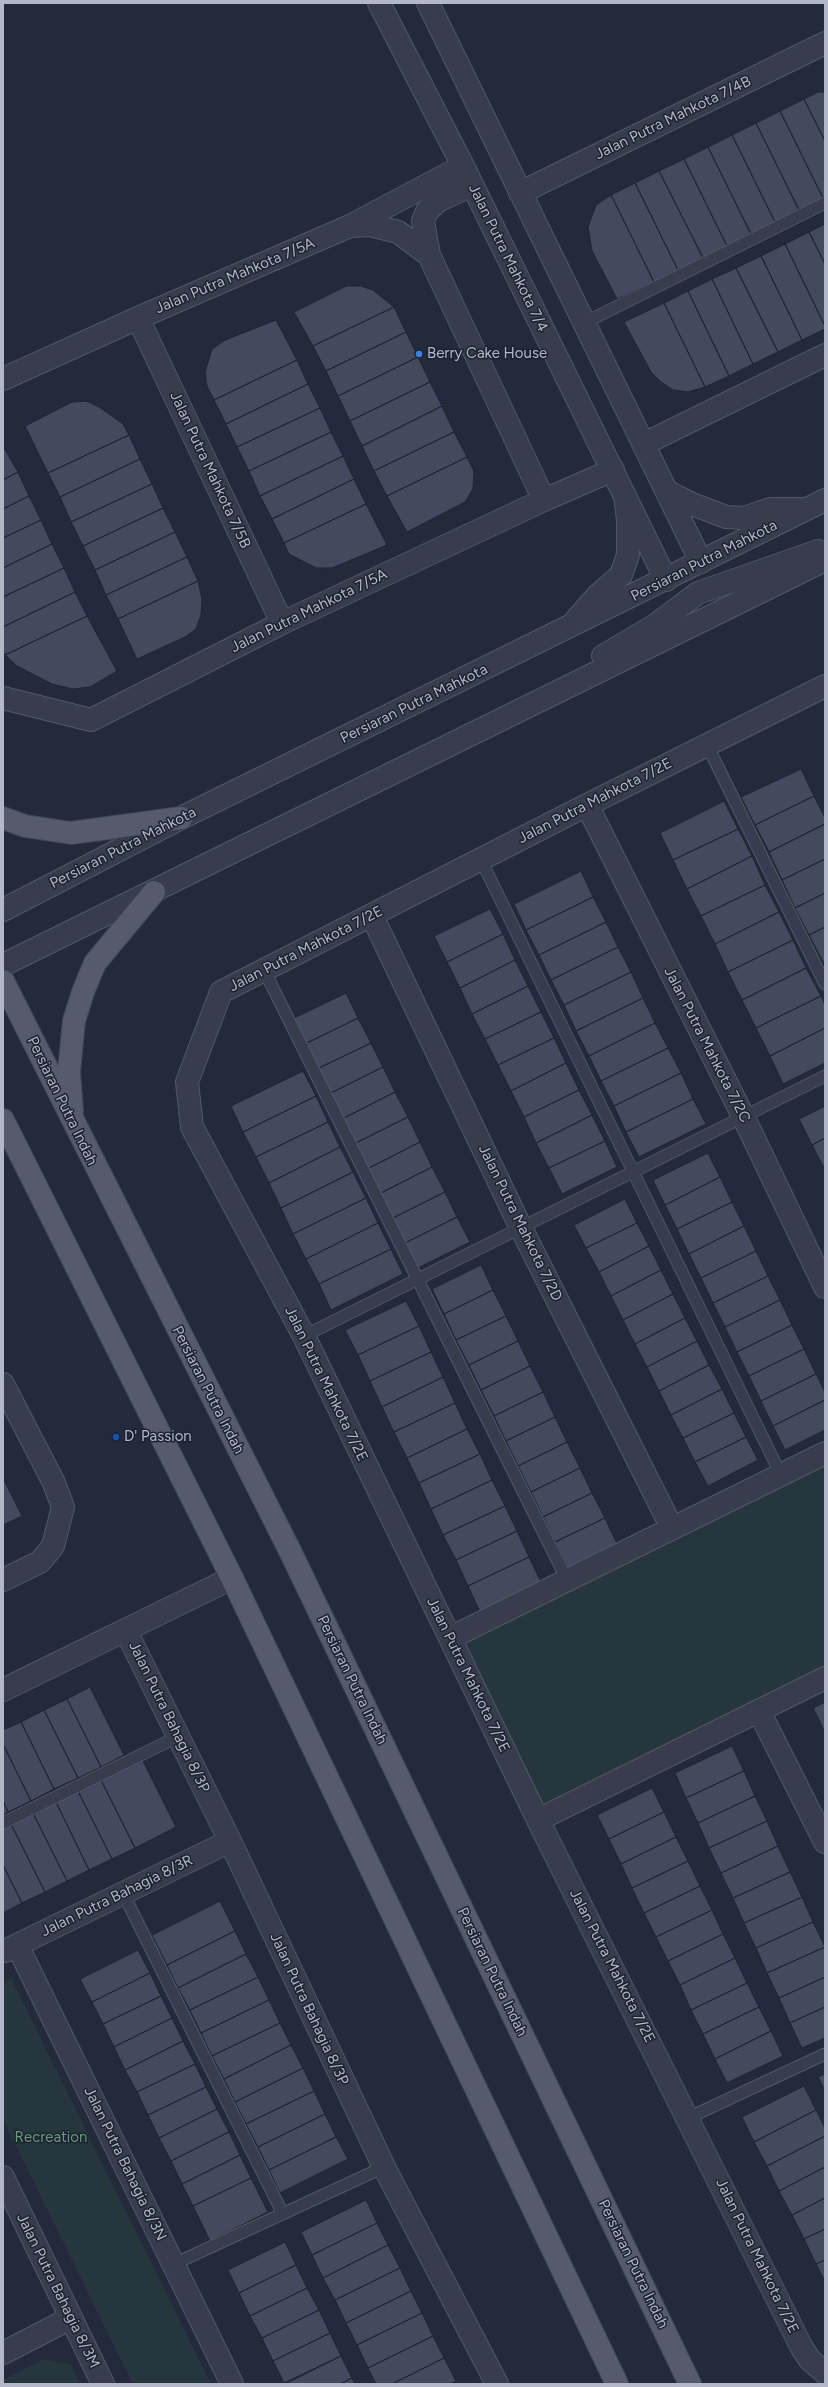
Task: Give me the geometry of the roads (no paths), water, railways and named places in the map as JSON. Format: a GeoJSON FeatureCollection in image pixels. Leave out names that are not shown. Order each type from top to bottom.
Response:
{"type":"FeatureCollection","features":[{"type":"Feature","properties":{"kind":"main road"},"geometry":{"type":"LineString","coordinates":[[3,818],[25,826],[71,833],[181,818]]}},
{"type":"Feature","properties":{"kind":"main road"},"geometry":{"type":"LineString","coordinates":[[73,1122],[69,1072],[74,1021],[83,992],[95,963],[154,892]]}},
{"type":"Feature","properties":{"kind":"main road","name":"Persiaran Putra Indah"},"geometry":{"type":"LineString","coordinates":[[3,981],[291,1553],[690,2384]]}},
{"type":"Feature","properties":{"kind":"main road"},"geometry":{"type":"LineString","coordinates":[[3,1120],[232,1578],[617,2384]]}},
{"type":"Feature","properties":{"kind":"main road"},"geometry":{"type":"LineString","coordinates":[[677,2357],[696,2384]]}},
{"type":"Feature","properties":{"kind":"street","name":"Jalan Putra Mahkota 7/4"},"geometry":{"type":"LineString","coordinates":[[379,3],[468,175],[666,580]]}},
{"type":"Feature","properties":{"kind":"street"},"geometry":{"type":"LineString","coordinates":[[428,3],[701,562],[698,594]]}},
{"type":"Feature","properties":{"kind":"street","name":"Jalan Putra Mahkota 7/4B"},"geometry":{"type":"LineString","coordinates":[[520,193],[825,43]]}},
{"type":"Feature","properties":{"kind":"street","name":"Jalan Putra Mahkota 7/5A"},"geometry":{"type":"LineString","coordinates":[[3,379],[138,318],[468,175]]}},
{"type":"Feature","properties":{"kind":"street"},"geometry":{"type":"LineString","coordinates":[[468,175],[427,211],[423,221],[429,255],[544,500]]}},
{"type":"Feature","properties":{"kind":"street"},"geometry":{"type":"LineString","coordinates":[[350,226],[370,225],[398,232],[429,255]]}},
{"type":"Feature","properties":{"kind":"street","name":"Jalan Putra Mahkota 7/5B"},"geometry":{"type":"LineString","coordinates":[[138,318],[282,623]]}},
{"type":"Feature","properties":{"kind":"street"},"geometry":{"type":"LineString","coordinates":[[644,444],[825,356]]}},
{"type":"Feature","properties":{"kind":"street","name":"Jalan Putra Mahkota 7/5A"},"geometry":{"type":"LineString","coordinates":[[3,698],[92,720],[282,623],[544,500],[613,470]]}},
{"type":"Feature","properties":{"kind":"street"},"geometry":{"type":"LineString","coordinates":[[668,492],[692,504],[726,517],[744,518],[770,509],[816,505]]}},
{"type":"Feature","properties":{"kind":"street"},"geometry":{"type":"LineString","coordinates":[[569,628],[598,595],[621,575],[628,555],[628,520],[625,496]]}},
{"type":"Feature","properties":{"kind":"street","name":"Persiaran Putra Mahkota"},"geometry":{"type":"LineString","coordinates":[[3,910],[181,818],[816,505]]}},
{"type":"Feature","properties":{"kind":"street"},"geometry":{"type":"LineString","coordinates":[[574,685],[606,653],[654,626],[698,594],[818,551],[825,553]]}},
{"type":"Feature","properties":{"kind":"street"},"geometry":{"type":"LineString","coordinates":[[3,965],[154,892],[825,560]]}},
{"type":"Feature","properties":{"kind":"street"},"geometry":{"type":"LineString","coordinates":[[666,580],[698,594]]}},
{"type":"Feature","properties":{"kind":"street","name":"Jalan Putra Mahkota 7/2E"},"geometry":{"type":"LineString","coordinates":[[823,692],[707,745],[586,805],[372,916],[221,992],[187,1082],[192,1127],[304,1336],[538,1820],[802,2348],[810,2360],[825,2373]]}},
{"type":"Feature","properties":{"kind":"street","name":"Jalan Putra Mahkota 7/2C"},"geometry":{"type":"LineString","coordinates":[[586,805],[743,1116],[825,1287]]}},
{"type":"Feature","properties":{"kind":"street","name":"Jalan Putra Mahkota 7/2D"},"geometry":{"type":"LineString","coordinates":[[372,916],[520,1226],[672,1528]]}},
{"type":"Feature","properties":{"kind":"street"},"geometry":{"type":"LineString","coordinates":[[3,1384],[54,1483],[63,1507],[53,1546],[40,1562],[3,1580]]}},
{"type":"Feature","properties":{"kind":"street"},"geometry":{"type":"LineString","coordinates":[[450,1638],[825,1453]]}},
{"type":"Feature","properties":{"kind":"street"},"geometry":{"type":"LineString","coordinates":[[3,1690],[232,1578]]}},
{"type":"Feature","properties":{"kind":"street","name":"Jalan Putra Bahagia 8/3P"},"geometry":{"type":"LineString","coordinates":[[126,1631],[230,1841],[384,2167],[497,2384]]}},
{"type":"Feature","properties":{"kind":"street"},"geometry":{"type":"LineString","coordinates":[[538,1820],[825,1678]]}},
{"type":"Feature","properties":{"kind":"street"},"geometry":{"type":"LineString","coordinates":[[759,1711],[825,1842]]}},
{"type":"Feature","properties":{"kind":"street","name":"Jalan Putra Bahagia 8/3R"},"geometry":{"type":"LineString","coordinates":[[10,1948],[230,1841]]}},
{"type":"Feature","properties":{"kind":"street","name":"Jalan Putra Bahagia 8/3N"},"geometry":{"type":"LineString","coordinates":[[10,1948],[174,2264],[232,2384]]}},
{"type":"Feature","properties":{"kind":"street","name":"Jalan Putra Bahagia 8/3M"},"geometry":{"type":"LineString","coordinates":[[3,2177],[103,2384]]}},
{"type":"Feature","properties":{"kind":"street"},"geometry":{"type":"LineString","coordinates":[[3,2353],[72,2318]]}},
{"type":"Feature","properties":{"kind":"lane"},"geometry":{"type":"LineString","coordinates":[[584,323],[825,203]]}},
{"type":"Feature","properties":{"kind":"lane"},"geometry":{"type":"LineString","coordinates":[[707,745],[825,984]]}},
{"type":"Feature","properties":{"kind":"lane"},"geometry":{"type":"LineString","coordinates":[[481,860],[781,1475]]}},
{"type":"Feature","properties":{"kind":"lane"},"geometry":{"type":"LineString","coordinates":[[264,970],[567,1580]]}},
{"type":"Feature","properties":{"kind":"lane"},"geometry":{"type":"LineString","coordinates":[[304,1336],[520,1226],[825,1076]]}},
{"type":"Feature","properties":{"kind":"lane"},"geometry":{"type":"LineString","coordinates":[[3,1823],[179,1736]]}},
{"type":"Feature","properties":{"kind":"lane"},"geometry":{"type":"LineString","coordinates":[[123,1893],[283,2214]]}},
{"type":"Feature","properties":{"kind":"lane"},"geometry":{"type":"LineString","coordinates":[[688,2118],[825,2054]]}},
{"type":"Feature","properties":{"kind":"lane"},"geometry":{"type":"LineString","coordinates":[[174,2264],[384,2167]]}},
{"type":"Feature","properties":{"kind":"place","name":"Berry Cake House"},"geometry":{"type":"Point","coordinates":[419,354]}},
{"type":"Feature","properties":{"kind":"place","name":"D' Passion"},"geometry":{"type":"Point","coordinates":[116,1437]}},
{"type":"Feature","properties":{"kind":"park label","name":"Recreation"},"geometry":{"type":"Point","coordinates":[51,2138]}}]}
